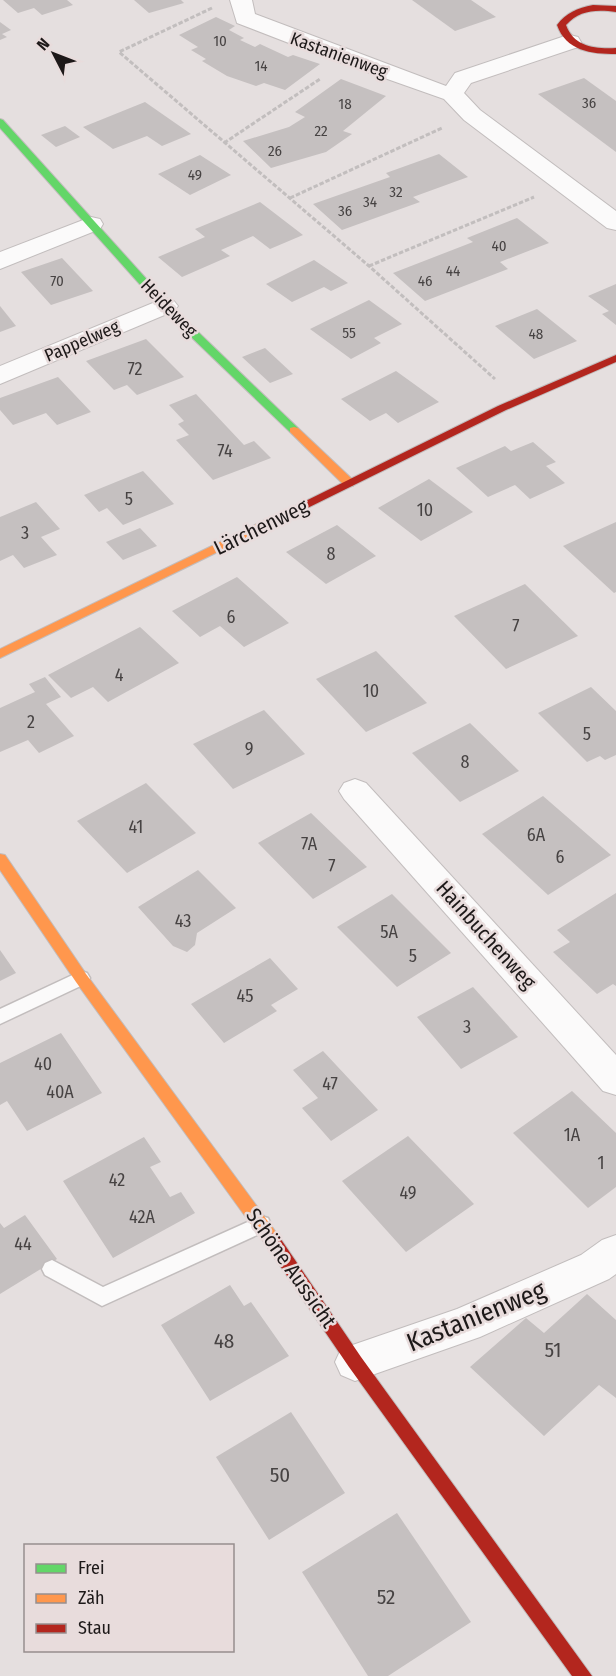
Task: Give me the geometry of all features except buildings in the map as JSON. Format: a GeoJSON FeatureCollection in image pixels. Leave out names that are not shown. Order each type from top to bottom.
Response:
{"type":"FeatureCollection","features":[{"type":"Feature","properties":{"kind":"street","name":"Kastanienweg"},"geometry":{"type":"LineString","coordinates":[[241,0],[245,18],[348,60],[388,72],[435,91],[452,94]]}},
{"type":"Feature","properties":{"kind":"street"},"geometry":{"type":"LineString","coordinates":[[561,0],[578,11]]}},
{"type":"Feature","properties":{"kind":"street"},"geometry":{"type":"LineString","coordinates":[[616,9],[598,8],[578,11],[564,20],[561,25],[564,36],[570,42],[588,49],[616,51]]}},
{"type":"Feature","properties":{"kind":"street"},"geometry":{"type":"LineString","coordinates":[[570,42],[463,78],[452,94],[472,115],[616,223]]}},
{"type":"Feature","properties":{"kind":"street","name":"Heideweg"},"geometry":{"type":"LineString","coordinates":[[0,122],[165,306],[349,483]]}},
{"type":"Feature","properties":{"kind":"street"},"geometry":{"type":"LineString","coordinates":[[0,261],[91,224]]}},
{"type":"Feature","properties":{"kind":"street","name":"Pappelweg"},"geometry":{"type":"LineString","coordinates":[[0,376],[165,306]]}},
{"type":"Feature","properties":{"kind":"street"},"geometry":{"type":"LineString","coordinates":[[523,400],[616,358]]}},
{"type":"Feature","properties":{"kind":"street","name":"Lärchenweg"},"geometry":{"type":"LineString","coordinates":[[0,654],[523,400]]}},
{"type":"Feature","properties":{"kind":"street","name":"Hainbuchenweg"},"geometry":{"type":"LineString","coordinates":[[355,791],[616,1080]]}},
{"type":"Feature","properties":{"kind":"street","name":"Schöne Aussicht"},"geometry":{"type":"LineString","coordinates":[[0,860],[81,978],[261,1224],[355,1362],[583,1676]]}},
{"type":"Feature","properties":{"kind":"street","name":"Kastanienweg"},"geometry":{"type":"LineString","coordinates":[[355,1362],[466,1324],[609,1269]]}},
{"type":"Feature","properties":{"kind":"lane"},"geometry":{"type":"LineString","coordinates":[[0,1017],[81,978]]}},
{"type":"Feature","properties":{"kind":"lane"},"geometry":{"type":"LineString","coordinates":[[52,1269],[102,1297],[261,1224]]}},
{"type":"Feature","properties":{"kind":"path"},"geometry":{"type":"LineString","coordinates":[[219,6],[119,52],[369,266],[514,396],[523,400]]}},
{"type":"Feature","properties":{"kind":"path"},"geometry":{"type":"LineString","coordinates":[[224,143],[348,60]]}},
{"type":"Feature","properties":{"kind":"path"},"geometry":{"type":"LineString","coordinates":[[290,198],[472,115]]}},
{"type":"Feature","properties":{"kind":"path"},"geometry":{"type":"LineString","coordinates":[[369,266],[565,184]]}},
{"type":"Feature","properties":{"kind":"traffic: fast"},"geometry":{"type":"LineString","coordinates":[[0,122],[165,306],[294,430]]}},
{"type":"Feature","properties":{"kind":"traffic: slow"},"geometry":{"type":"LineString","coordinates":[[294,430],[349,483]]}},
{"type":"Feature","properties":{"kind":"traffic: slow"},"geometry":{"type":"LineString","coordinates":[[0,654],[265,524]]}},
{"type":"Feature","properties":{"kind":"traffic: slow"},"geometry":{"type":"LineString","coordinates":[[0,859],[81,978],[272,1240]]}},
{"type":"Feature","properties":{"kind":"traffic: jam"},"geometry":{"type":"LineString","coordinates":[[616,9],[600,8],[579,11],[572,14],[561,25],[569,40],[582,48],[616,51]]}},
{"type":"Feature","properties":{"kind":"traffic: jam"},"geometry":{"type":"LineString","coordinates":[[265,524],[502,408],[616,358]]}},
{"type":"Feature","properties":{"kind":"traffic: jam"},"geometry":{"type":"LineString","coordinates":[[272,1240],[355,1362],[583,1676]]}}]}
